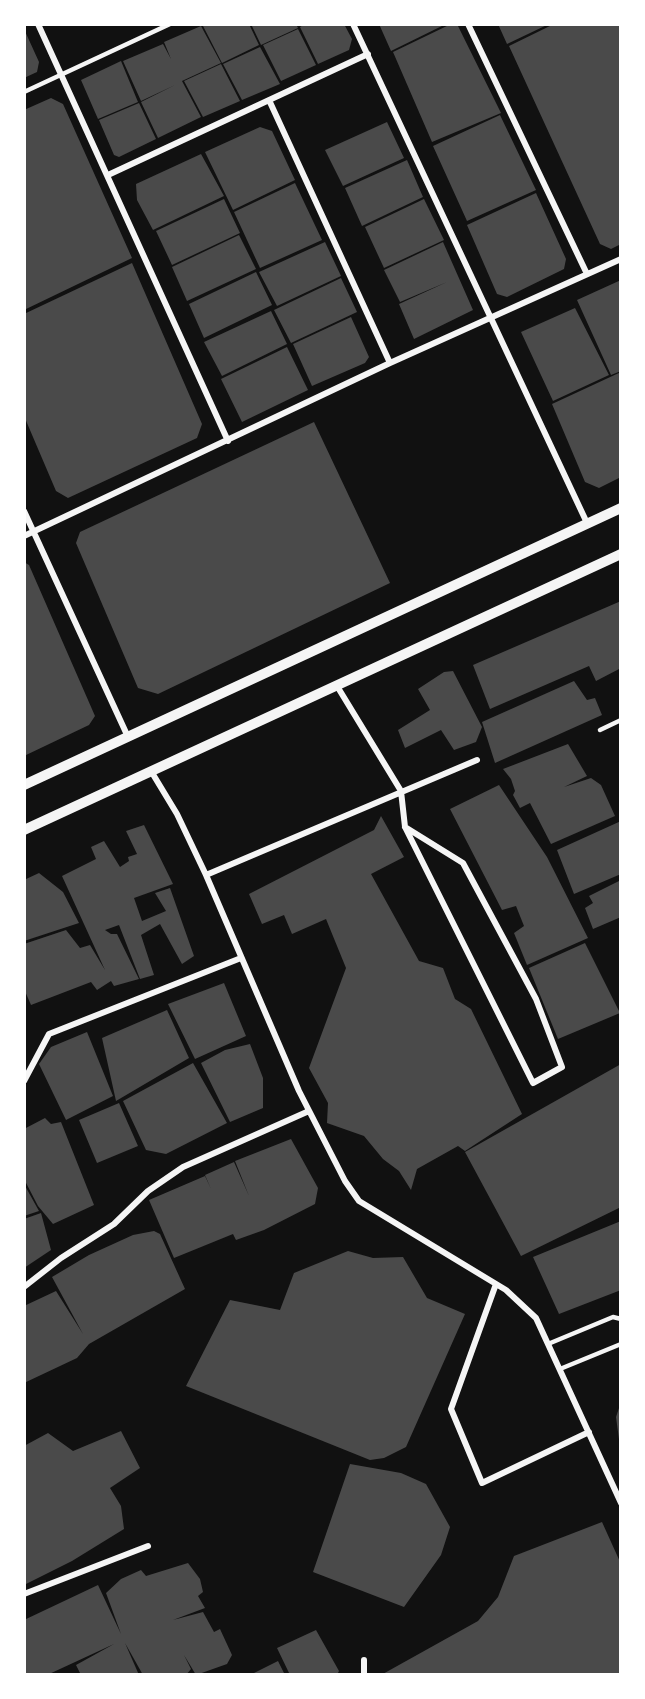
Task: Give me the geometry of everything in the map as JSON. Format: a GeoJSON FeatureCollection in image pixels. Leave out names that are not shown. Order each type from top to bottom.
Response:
{"type":"FeatureCollection","features":[{"type":"Feature","properties":{"kind":"street"},"geometry":{"type":"LineString","coordinates":[[38,24],[228,441]]}},
{"type":"Feature","properties":{"kind":"street"},"geometry":{"type":"LineString","coordinates":[[353,24],[586,523]]}},
{"type":"Feature","properties":{"kind":"street"},"geometry":{"type":"LineString","coordinates":[[468,24],[587,274]]}},
{"type":"Feature","properties":{"kind":"street"},"geometry":{"type":"LineString","coordinates":[[108,175],[368,54]]}},
{"type":"Feature","properties":{"kind":"street"},"geometry":{"type":"LineString","coordinates":[[269,100],[390,363]]}},
{"type":"Feature","properties":{"kind":"street"},"geometry":{"type":"LineString","coordinates":[[24,536],[390,363],[621,260]]}},
{"type":"Feature","properties":{"kind":"street"},"geometry":{"type":"LineString","coordinates":[[24,784],[621,508]]}},
{"type":"Feature","properties":{"kind":"street"},"geometry":{"type":"LineString","coordinates":[[24,511],[128,737]]}},
{"type":"Feature","properties":{"kind":"street"},"geometry":{"type":"LineString","coordinates":[[24,830],[621,554]]}},
{"type":"Feature","properties":{"kind":"street"},"geometry":{"type":"LineString","coordinates":[[337,686],[401,791],[405,826],[532,1083],[562,1067],[536,999],[463,863],[405,826]]}},
{"type":"Feature","properties":{"kind":"street"},"geometry":{"type":"LineString","coordinates":[[206,875],[477,760]]}},
{"type":"Feature","properties":{"kind":"street"},"geometry":{"type":"LineString","coordinates":[[151,771],[177,814],[206,875],[309,1111],[345,1181],[358,1201],[496,1284],[536,1318],[621,1503]]}},
{"type":"Feature","properties":{"kind":"street"},"geometry":{"type":"LineString","coordinates":[[24,1081],[49,1034],[241,958]]}},
{"type":"Feature","properties":{"kind":"street"},"geometry":{"type":"LineString","coordinates":[[24,1287],[61,1258],[114,1224],[148,1191],[183,1167],[309,1111]]}},
{"type":"Feature","properties":{"kind":"street"},"geometry":{"type":"LineString","coordinates":[[496,1284],[451,1409],[482,1483],[589,1432]]}},
{"type":"Feature","properties":{"kind":"street"},"geometry":{"type":"LineString","coordinates":[[24,1594],[148,1546]]}},
{"type":"Feature","properties":{"kind":"street"},"geometry":{"type":"LineString","coordinates":[[364,1660],[364,1675]]}},
{"type":"Feature","properties":{"kind":"lane"},"geometry":{"type":"LineString","coordinates":[[24,92],[170,24]]}},
{"type":"Feature","properties":{"kind":"lane"},"geometry":{"type":"LineString","coordinates":[[600,730],[621,720]]}},
{"type":"Feature","properties":{"kind":"lane"},"geometry":{"type":"LineString","coordinates":[[548,1344],[613,1317],[621,1319]]}},
{"type":"Feature","properties":{"kind":"lane"},"geometry":{"type":"LineString","coordinates":[[560,1369],[621,1344]]}},
{"type":"Feature","properties":{"kind":"building"},"geometry":{"type":"Polygon","coordinates":[[[202,24],[249,24],[259,45],[222,63],[202,24]]]}},
{"type":"Feature","properties":{"kind":"building"},"geometry":{"type":"Polygon","coordinates":[[[251,24],[296,24],[298,28],[261,45],[251,24]]]}},
{"type":"Feature","properties":{"kind":"building"},"geometry":{"type":"Polygon","coordinates":[[[305,24],[344,24],[352,39],[349,50],[318,64],[300,27],[305,24]]]}},
{"type":"Feature","properties":{"kind":"building"},"geometry":{"type":"Polygon","coordinates":[[[379,24],[446,24],[391,51],[379,24]]]}},
{"type":"Feature","properties":{"kind":"building"},"geometry":{"type":"Polygon","coordinates":[[[451,24],[457,24],[501,113],[432,142],[393,52],[451,24]]]}},
{"type":"Feature","properties":{"kind":"building"},"geometry":{"type":"Polygon","coordinates":[[[498,24],[549,24],[507,44],[498,24]]]}},
{"type":"Feature","properties":{"kind":"building"},"geometry":{"type":"Polygon","coordinates":[[[554,24],[621,24],[621,244],[611,249],[600,244],[509,46],[554,24]]]}},
{"type":"Feature","properties":{"kind":"building"},"geometry":{"type":"Polygon","coordinates":[[[201,26],[221,63],[182,81],[201,117],[158,138],[141,102],[175,85],[141,101],[123,61],[163,44],[171,59],[164,42],[201,26]]]}},
{"type":"Feature","properties":{"kind":"building"},"geometry":{"type":"Polygon","coordinates":[[[24,29],[39,62],[37,72],[24,78],[24,29]]]}},
{"type":"Feature","properties":{"kind":"building"},"geometry":{"type":"Polygon","coordinates":[[[298,29],[316,65],[281,81],[263,45],[298,29]]]}},
{"type":"Feature","properties":{"kind":"building"},"geometry":{"type":"Polygon","coordinates":[[[260,47],[280,84],[242,100],[223,64],[260,47]]]}},
{"type":"Feature","properties":{"kind":"building"},"geometry":{"type":"Polygon","coordinates":[[[121,61],[138,102],[98,119],[81,80],[121,61]]]}},
{"type":"Feature","properties":{"kind":"building"},"geometry":{"type":"Polygon","coordinates":[[[221,64],[240,101],[203,117],[184,81],[221,64]]]}},
{"type":"Feature","properties":{"kind":"building"},"geometry":{"type":"Polygon","coordinates":[[[51,98],[63,104],[132,258],[24,310],[24,110],[51,98]]]}},
{"type":"Feature","properties":{"kind":"building"},"geometry":{"type":"Polygon","coordinates":[[[139,103],[156,139],[119,157],[114,155],[99,120],[139,103]]]}},
{"type":"Feature","properties":{"kind":"building"},"geometry":{"type":"Polygon","coordinates":[[[500,115],[536,190],[467,221],[433,146],[500,115]]]}},
{"type":"Feature","properties":{"kind":"building"},"geometry":{"type":"Polygon","coordinates":[[[387,122],[404,158],[343,186],[325,150],[387,122]]]}},
{"type":"Feature","properties":{"kind":"building"},"geometry":{"type":"Polygon","coordinates":[[[260,127],[272,131],[295,180],[233,210],[205,152],[260,127]]]}},
{"type":"Feature","properties":{"kind":"building"},"geometry":{"type":"Polygon","coordinates":[[[201,154],[224,196],[153,230],[137,200],[136,184],[201,154]]]}},
{"type":"Feature","properties":{"kind":"building"},"geometry":{"type":"Polygon","coordinates":[[[407,160],[423,197],[362,226],[345,188],[407,160]]]}},
{"type":"Feature","properties":{"kind":"building"},"geometry":{"type":"Polygon","coordinates":[[[295,183],[322,240],[260,268],[234,212],[295,183]]]}},
{"type":"Feature","properties":{"kind":"building"},"geometry":{"type":"Polygon","coordinates":[[[536,193],[566,259],[564,269],[507,297],[497,294],[467,225],[536,193]]]}},
{"type":"Feature","properties":{"kind":"building"},"geometry":{"type":"Polygon","coordinates":[[[224,199],[240,233],[172,265],[156,231],[224,199]]]}},
{"type":"Feature","properties":{"kind":"building"},"geometry":{"type":"Polygon","coordinates":[[[424,199],[444,240],[384,268],[365,227],[424,199]]]}},
{"type":"Feature","properties":{"kind":"building"},"geometry":{"type":"Polygon","coordinates":[[[239,235],[256,269],[187,301],[172,267],[239,235]]]}},
{"type":"Feature","properties":{"kind":"building"},"geometry":{"type":"Polygon","coordinates":[[[325,242],[341,276],[277,306],[259,272],[325,242]]]}},
{"type":"Feature","properties":{"kind":"building"},"geometry":{"type":"Polygon","coordinates":[[[443,242],[473,310],[414,339],[399,304],[447,282],[400,302],[384,270],[443,242]]]}},
{"type":"Feature","properties":{"kind":"building"},"geometry":{"type":"Polygon","coordinates":[[[132,263],[202,424],[197,438],[68,498],[56,491],[24,416],[24,314],[132,263]]]}},
{"type":"Feature","properties":{"kind":"building"},"geometry":{"type":"Polygon","coordinates":[[[256,272],[272,305],[204,338],[189,304],[256,272]]]}},
{"type":"Feature","properties":{"kind":"building"},"geometry":{"type":"Polygon","coordinates":[[[341,278],[357,312],[291,343],[274,310],[341,278]]]}},
{"type":"Feature","properties":{"kind":"building"},"geometry":{"type":"Polygon","coordinates":[[[621,280],[621,371],[611,375],[577,300],[621,280]]]}},
{"type":"Feature","properties":{"kind":"building"},"geometry":{"type":"Polygon","coordinates":[[[575,308],[609,375],[553,401],[521,332],[575,308]]]}},
{"type":"Feature","properties":{"kind":"building"},"geometry":{"type":"Polygon","coordinates":[[[271,311],[287,344],[222,376],[204,342],[271,311]]]}},
{"type":"Feature","properties":{"kind":"building"},"geometry":{"type":"Polygon","coordinates":[[[351,317],[369,357],[365,363],[312,386],[293,344],[351,317]]]}},
{"type":"Feature","properties":{"kind":"building"},"geometry":{"type":"Polygon","coordinates":[[[287,347],[308,390],[242,422],[221,379],[287,347]]]}},
{"type":"Feature","properties":{"kind":"building"},"geometry":{"type":"Polygon","coordinates":[[[621,372],[621,477],[599,488],[585,482],[552,404],[621,372]]]}},
{"type":"Feature","properties":{"kind":"building"},"geometry":{"type":"Polygon","coordinates":[[[314,422],[390,583],[158,694],[138,688],[76,543],[80,532],[314,422]]]}},
{"type":"Feature","properties":{"kind":"building"},"geometry":{"type":"Polygon","coordinates":[[[24,562],[29,565],[95,716],[89,725],[24,756],[24,562]]]}},
{"type":"Feature","properties":{"kind":"building"},"geometry":{"type":"Polygon","coordinates":[[[621,601],[621,668],[596,681],[589,666],[490,709],[473,665],[621,601]]]}},
{"type":"Feature","properties":{"kind":"building"},"geometry":{"type":"Polygon","coordinates":[[[453,671],[482,727],[476,742],[454,750],[441,730],[405,748],[398,730],[430,710],[418,689],[444,672],[453,671]]]}},
{"type":"Feature","properties":{"kind":"building"},"geometry":{"type":"Polygon","coordinates":[[[574,681],[587,700],[595,698],[602,715],[495,763],[482,722],[574,681]]]}},
{"type":"Feature","properties":{"kind":"building"},"geometry":{"type":"Polygon","coordinates":[[[568,744],[587,776],[564,787],[591,778],[601,785],[615,816],[551,844],[530,803],[520,808],[513,795],[515,791],[511,779],[503,769],[568,744]]]}},
{"type":"Feature","properties":{"kind":"building"},"geometry":{"type":"Polygon","coordinates":[[[499,785],[547,857],[588,938],[527,965],[514,933],[524,926],[516,906],[502,910],[450,809],[499,785]]]}},
{"type":"Feature","properties":{"kind":"building"},"geometry":{"type":"Polygon","coordinates":[[[381,816],[404,857],[371,874],[419,961],[443,968],[455,999],[471,1009],[522,1114],[465,1151],[458,1146],[417,1169],[411,1190],[399,1171],[383,1159],[364,1136],[327,1123],[328,1103],[309,1068],[346,968],[326,919],[292,934],[284,915],[262,924],[249,894],[374,830],[381,816]]]}},
{"type":"Feature","properties":{"kind":"building"},"geometry":{"type":"Polygon","coordinates":[[[621,821],[621,874],[574,894],[557,850],[621,821]]]}},
{"type":"Feature","properties":{"kind":"building"},"geometry":{"type":"Polygon","coordinates":[[[144,825],[173,884],[134,898],[142,921],[166,911],[155,893],[170,888],[194,956],[182,964],[160,924],[141,935],[154,975],[140,979],[119,925],[105,930],[111,934],[117,934],[139,979],[114,986],[111,981],[97,990],[91,982],[31,1005],[24,989],[24,944],[66,930],[80,948],[90,945],[105,970],[62,876],[96,859],[91,847],[104,841],[120,867],[129,861],[128,857],[137,854],[126,831],[144,825]]]}},
{"type":"Feature","properties":{"kind":"building"},"geometry":{"type":"Polygon","coordinates":[[[39,873],[63,892],[79,923],[24,941],[24,880],[39,873]]]}},
{"type":"Feature","properties":{"kind":"building"},"geometry":{"type":"Polygon","coordinates":[[[621,880],[621,917],[593,929],[585,908],[593,903],[589,896],[621,880]]]}},
{"type":"Feature","properties":{"kind":"building"},"geometry":{"type":"Polygon","coordinates":[[[585,943],[620,1013],[558,1039],[529,968],[585,943]]]}},
{"type":"Feature","properties":{"kind":"building"},"geometry":{"type":"Polygon","coordinates":[[[224,983],[246,1036],[195,1059],[168,1004],[224,983]]]}},
{"type":"Feature","properties":{"kind":"building"},"geometry":{"type":"Polygon","coordinates":[[[167,1010],[189,1058],[116,1101],[102,1038],[167,1010]]]}},
{"type":"Feature","properties":{"kind":"building"},"geometry":{"type":"Polygon","coordinates":[[[87,1032],[113,1096],[66,1120],[39,1064],[51,1047],[87,1032]]]}},
{"type":"Feature","properties":{"kind":"building"},"geometry":{"type":"Polygon","coordinates":[[[250,1044],[263,1078],[263,1108],[230,1122],[201,1063],[225,1050],[250,1044]]]}},
{"type":"Feature","properties":{"kind":"building"},"geometry":{"type":"Polygon","coordinates":[[[193,1063],[227,1123],[166,1154],[146,1150],[123,1101],[193,1063]]]}},
{"type":"Feature","properties":{"kind":"building"},"geometry":{"type":"Polygon","coordinates":[[[621,1064],[621,1207],[521,1256],[465,1152],[621,1064]]]}},
{"type":"Feature","properties":{"kind":"building"},"geometry":{"type":"Polygon","coordinates":[[[119,1103],[138,1146],[97,1163],[79,1120],[119,1103]]]}},
{"type":"Feature","properties":{"kind":"building"},"geometry":{"type":"Polygon","coordinates":[[[45,1118],[51,1124],[61,1122],[94,1205],[53,1224],[38,1206],[24,1179],[24,1129],[45,1118]]]}},
{"type":"Feature","properties":{"kind":"building"},"geometry":{"type":"Polygon","coordinates":[[[291,1139],[318,1188],[315,1204],[264,1230],[236,1240],[233,1234],[174,1258],[149,1200],[205,1176],[211,1189],[205,1175],[234,1162],[249,1196],[235,1161],[291,1139]]]}},
{"type":"Feature","properties":{"kind":"building"},"geometry":{"type":"Polygon","coordinates":[[[24,1184],[39,1211],[24,1216],[24,1184]]]}},
{"type":"Feature","properties":{"kind":"building"},"geometry":{"type":"Polygon","coordinates":[[[41,1213],[51,1250],[24,1268],[24,1219],[41,1213]]]}},
{"type":"Feature","properties":{"kind":"building"},"geometry":{"type":"Polygon","coordinates":[[[621,1221],[621,1290],[559,1314],[533,1257],[621,1221]]]}},
{"type":"Feature","properties":{"kind":"building"},"geometry":{"type":"Polygon","coordinates":[[[154,1231],[160,1234],[185,1289],[89,1344],[77,1358],[24,1383],[24,1306],[56,1291],[83,1334],[52,1277],[89,1255],[133,1235],[154,1231]]]}},
{"type":"Feature","properties":{"kind":"building"},"geometry":{"type":"Polygon","coordinates":[[[348,1251],[373,1258],[403,1257],[427,1298],[465,1314],[406,1447],[384,1458],[370,1460],[186,1386],[230,1300],[280,1310],[294,1273],[348,1251]]]}},
{"type":"Feature","properties":{"kind":"building"},"geometry":{"type":"Polygon","coordinates":[[[621,1402],[621,1454],[616,1417],[621,1402]]]}},
{"type":"Feature","properties":{"kind":"building"},"geometry":{"type":"Polygon","coordinates":[[[121,1431],[140,1468],[110,1488],[121,1506],[124,1529],[72,1561],[24,1585],[24,1446],[48,1433],[73,1451],[121,1431]]]}},
{"type":"Feature","properties":{"kind":"building"},"geometry":{"type":"Polygon","coordinates":[[[350,1464],[401,1473],[426,1484],[450,1527],[441,1555],[404,1607],[313,1572],[350,1464]]]}},
{"type":"Feature","properties":{"kind":"building"},"geometry":{"type":"Polygon","coordinates":[[[602,1522],[621,1564],[621,1675],[381,1675],[478,1621],[498,1597],[514,1556],[602,1522]]]}},
{"type":"Feature","properties":{"kind":"building"},"geometry":{"type":"Polygon","coordinates":[[[188,1563],[200,1579],[203,1592],[198,1596],[205,1608],[173,1620],[203,1612],[214,1632],[220,1629],[232,1655],[227,1664],[196,1675],[184,1655],[191,1669],[186,1675],[143,1675],[125,1643],[139,1675],[81,1675],[76,1665],[114,1644],[47,1675],[24,1675],[24,1620],[98,1585],[121,1634],[106,1593],[121,1579],[141,1570],[146,1576],[188,1563]]]}},
{"type":"Feature","properties":{"kind":"building"},"geometry":{"type":"Polygon","coordinates":[[[316,1630],[339,1671],[337,1675],[290,1675],[277,1648],[316,1630]]]}},
{"type":"Feature","properties":{"kind":"building"},"geometry":{"type":"Polygon","coordinates":[[[278,1661],[285,1675],[250,1675],[278,1661]]]}}]}
